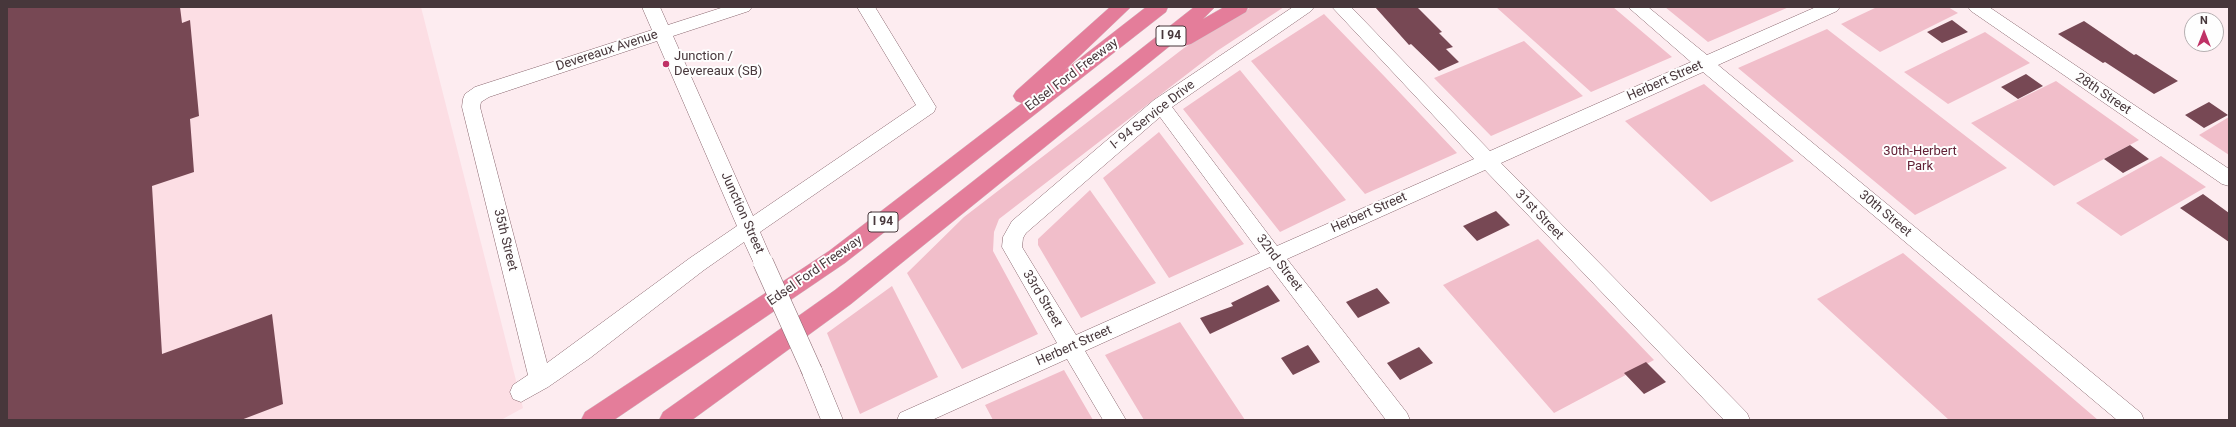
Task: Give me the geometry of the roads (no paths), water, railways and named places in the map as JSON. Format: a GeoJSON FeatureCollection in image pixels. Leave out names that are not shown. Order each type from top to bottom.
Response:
{"type":"FeatureCollection","features":[{"type":"Feature","properties":{"kind":"highway"},"geometry":{"type":"LineString","coordinates":[[991,137],[1022,97],[1122,7]]}},
{"type":"Feature","properties":{"kind":"highway","name":"Edsel Ford Freeway"},"geometry":{"type":"LineString","coordinates":[[594,420],[807,279],[1160,7]]}},
{"type":"Feature","properties":{"kind":"highway","name":"I 94"},"geometry":{"type":"LineString","coordinates":[[672,420],[843,297],[1206,7]]}},
{"type":"Feature","properties":{"kind":"highway"},"geometry":{"type":"LineString","coordinates":[[1135,64],[1239,7]]}},
{"type":"Feature","properties":{"kind":"street","name":"Junction Street"},"geometry":{"type":"LineString","coordinates":[[651,7],[748,230],[812,371],[832,420]]}},
{"type":"Feature","properties":{"kind":"street","name":"Devereaux Avenue"},"geometry":{"type":"LineString","coordinates":[[472,100],[482,92],[743,7]]}},
{"type":"Feature","properties":{"kind":"street"},"geometry":{"type":"LineString","coordinates":[[521,392],[540,380],[697,264],[927,107],[866,7]]}},
{"type":"Feature","properties":{"kind":"street","name":"I- 94 Service Drive"},"geometry":{"type":"LineString","coordinates":[[1013,237],[1019,227],[1161,105],[1305,7]]}},
{"type":"Feature","properties":{"kind":"street","name":"31st Street"},"geometry":{"type":"LineString","coordinates":[[1341,7],[1487,161],[1739,420]]}},
{"type":"Feature","properties":{"kind":"street","name":"30th Street"},"geometry":{"type":"LineString","coordinates":[[1637,7],[2133,420]]}},
{"type":"Feature","properties":{"kind":"street","name":"Herbert Street"},"geometry":{"type":"LineString","coordinates":[[908,420],[1831,7]]}},
{"type":"Feature","properties":{"kind":"street","name":"28th Street"},"geometry":{"type":"LineString","coordinates":[[1978,7],[2229,179]]}},
{"type":"Feature","properties":{"kind":"street","name":"35th Street"},"geometry":{"type":"LineString","coordinates":[[472,100],[471,107],[540,380]]}},
{"type":"Feature","properties":{"kind":"street","name":"32nd Street"},"geometry":{"type":"LineString","coordinates":[[1161,105],[1273,256],[1399,420]]}},
{"type":"Feature","properties":{"kind":"street","name":"33rd Street"},"geometry":{"type":"LineString","coordinates":[[1013,237],[1012,247],[1017,257],[1115,420]]}},
{"type":"Feature","properties":{"kind":"place","name":"Junction / Devereaux (SB)"},"geometry":{"type":"Point","coordinates":[666,64]}},
{"type":"Feature","properties":{"kind":"park label","name":"30th-Herbert Park"},"geometry":{"type":"Point","coordinates":[1920,160]}}]}
